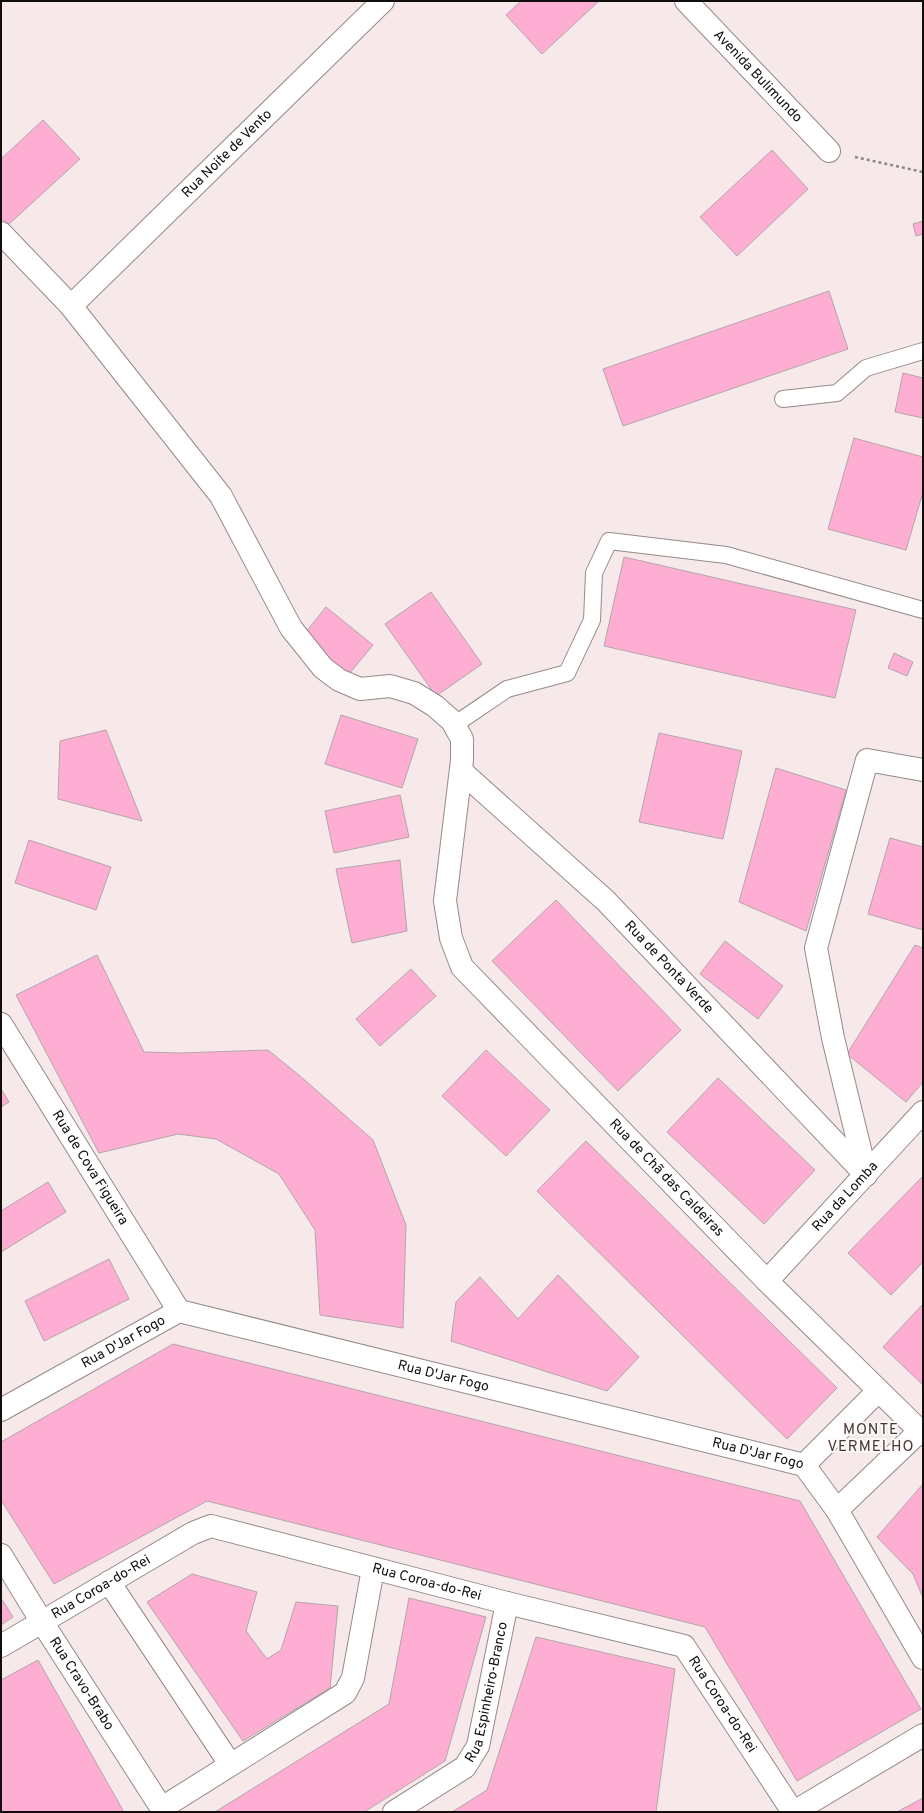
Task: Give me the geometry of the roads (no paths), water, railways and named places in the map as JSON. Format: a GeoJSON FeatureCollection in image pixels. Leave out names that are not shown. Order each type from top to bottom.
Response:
{"type":"FeatureCollection","features":[{"type":"Feature","properties":{"kind":"street","name":"Rua Noite de Vento"},"geometry":{"type":"LineString","coordinates":[[71,306],[383,1]]}},
{"type":"Feature","properties":{"kind":"street","name":"Avenida Bulimundo"},"geometry":{"type":"LineString","coordinates":[[686,1],[829,151]]}},
{"type":"Feature","properties":{"kind":"street"},"geometry":{"type":"LineString","coordinates":[[1,233],[71,306],[221,496],[291,628],[323,668],[339,680],[360,689],[390,686],[414,693],[435,706],[454,725]]}},
{"type":"Feature","properties":{"kind":"street","name":"Rua de Chã das Caldeiras"},"geometry":{"type":"LineString","coordinates":[[454,725],[462,739],[461,771],[446,901],[451,938],[462,967],[767,1281],[878,1391],[922,1431]]}},
{"type":"Feature","properties":{"kind":"street"},"geometry":{"type":"LineString","coordinates":[[866,1175],[833,1038],[816,948],[867,760],[923,770]]}},
{"type":"Feature","properties":{"kind":"street","name":"Rua de Ponta Verde"},"geometry":{"type":"LineString","coordinates":[[461,771],[606,901],[866,1175]]}},
{"type":"Feature","properties":{"kind":"street","name":"Rua de Cova Figueira"},"geometry":{"type":"LineString","coordinates":[[1,1024],[179,1311]]}},
{"type":"Feature","properties":{"kind":"street","name":"Rua da Lomba"},"geometry":{"type":"LineString","coordinates":[[767,1281],[923,1112]]}},
{"type":"Feature","properties":{"kind":"street","name":"Rua D'Jar Fogo"},"geometry":{"type":"LineString","coordinates":[[1,1410],[179,1311],[804,1465],[878,1391]]}},
{"type":"Feature","properties":{"kind":"street"},"geometry":{"type":"LineString","coordinates":[[837,1510],[922,1431]]}},
{"type":"Feature","properties":{"kind":"street"},"geometry":{"type":"LineString","coordinates":[[804,1465],[837,1510],[923,1658]]}},
{"type":"Feature","properties":{"kind":"street","name":"Rua Coroa-do-Rei"},"geometry":{"type":"LineString","coordinates":[[1,1646],[193,1533],[211,1526],[507,1603],[684,1646],[793,1812]]}},
{"type":"Feature","properties":{"kind":"street","name":"Rua Cravo-Brabo"},"geometry":{"type":"LineString","coordinates":[[1,1555],[42,1622],[163,1810]]}},
{"type":"Feature","properties":{"kind":"street"},"geometry":{"type":"LineString","coordinates":[[163,1810],[230,1764],[345,1693],[353,1678],[373,1569]]}},
{"type":"Feature","properties":{"kind":"street"},"geometry":{"type":"LineString","coordinates":[[110,1582],[230,1764]]}},
{"type":"Feature","properties":{"kind":"street","name":"Rua Espinheiro-Branco"},"geometry":{"type":"LineString","coordinates":[[394,1812],[465,1767],[478,1746],[507,1603]]}},
{"type":"Feature","properties":{"kind":"street"},"geometry":{"type":"LineString","coordinates":[[793,1812],[923,1736]]}},
{"type":"Feature","properties":{"kind":"lane"},"geometry":{"type":"LineString","coordinates":[[783,399],[837,393],[866,368],[923,351]]}},
{"type":"Feature","properties":{"kind":"lane"},"geometry":{"type":"LineString","coordinates":[[454,725],[506,689],[567,673],[592,620],[594,572],[609,541],[726,555],[923,610]]}},
{"type":"Feature","properties":{"kind":"district","name":"MONTE VERMELHO"},"geometry":{"type":"Point","coordinates":[871,1438]}}]}
